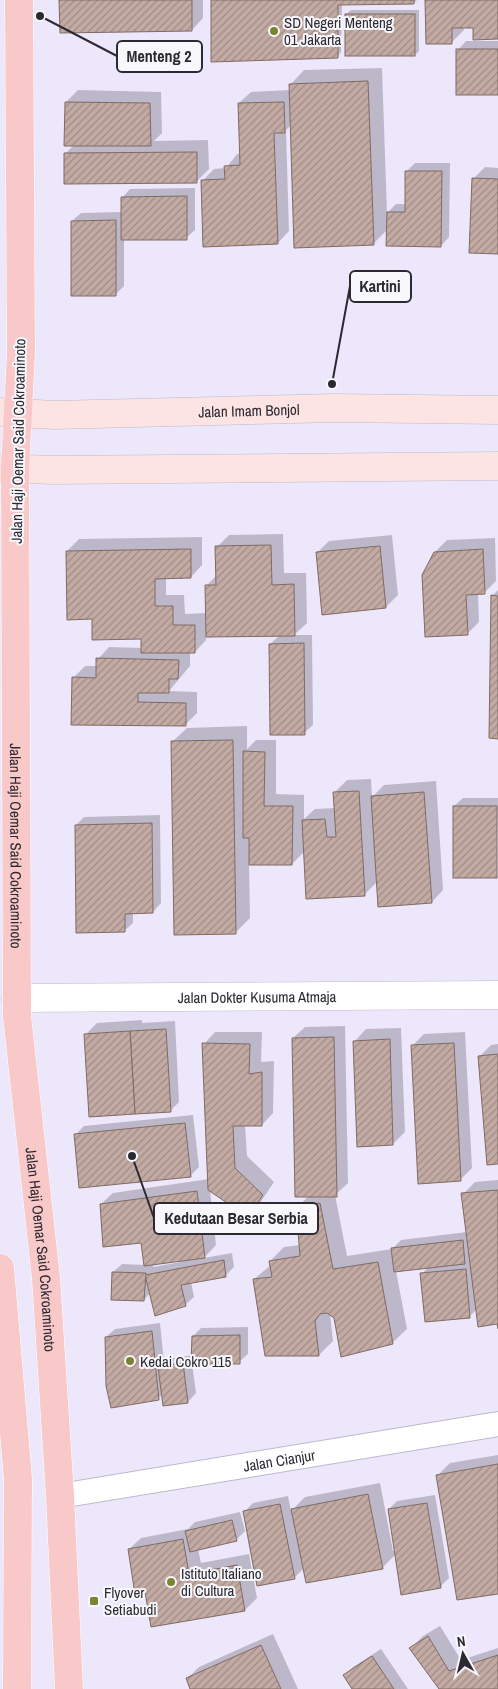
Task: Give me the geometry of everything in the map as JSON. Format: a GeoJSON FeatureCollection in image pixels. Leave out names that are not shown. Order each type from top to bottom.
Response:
{"type":"FeatureCollection","features":[{"type":"Feature","properties":{"kind":"main road","name":"Jalan Haji Oemar Said Cokroaminoto"},"geometry":{"type":"LineString","coordinates":[[19,0],[21,337],[9,413],[8,468],[16,998],[46,1278],[60,1496],[69,1689]]}},
{"type":"Feature","properties":{"kind":"main road","name":"Jalan Imam Bonjol"},"geometry":{"type":"LineString","coordinates":[[9,413],[64,414],[335,408],[498,410]]}},
{"type":"Feature","properties":{"kind":"main road"},"geometry":{"type":"LineString","coordinates":[[8,468],[52,470],[498,466]]}},
{"type":"Feature","properties":{"kind":"main road"},"geometry":{"type":"LineString","coordinates":[[0,1268],[18,1479],[17,1689]]}},
{"type":"Feature","properties":{"kind":"main road"},"geometry":{"type":"LineString","coordinates":[[0,1512],[18,1479]]}},
{"type":"Feature","properties":{"kind":"street","name":"Jalan Dokter Kusuma Atmaja"},"geometry":{"type":"LineString","coordinates":[[16,998],[498,995]]}},
{"type":"Feature","properties":{"kind":"street","name":"Jalan Cianjur"},"geometry":{"type":"LineString","coordinates":[[60,1496],[498,1424]]}},
{"type":"Feature","properties":{"kind":"building"},"geometry":{"type":"Polygon","coordinates":[[[59,0],[192,0],[192,31],[60,33],[59,0]]]}},
{"type":"Feature","properties":{"kind":"building","name":"SD Negeri Menteng 01 Jakarta"},"geometry":{"type":"Polygon","coordinates":[[[211,0],[414,0],[414,4],[338,5],[338,58],[211,62],[211,0]]]}},
{"type":"Feature","properties":{"kind":"building"},"geometry":{"type":"Polygon","coordinates":[[[425,0],[498,0],[498,39],[473,40],[473,28],[452,28],[452,44],[426,44],[425,0]]]}},
{"type":"Feature","properties":{"kind":"building"},"geometry":{"type":"Polygon","coordinates":[[[345,14],[415,14],[415,56],[345,56],[345,14]]]}},
{"type":"Feature","properties":{"kind":"building"},"geometry":{"type":"Polygon","coordinates":[[[456,49],[498,49],[498,95],[456,95],[456,49]]]}},
{"type":"Feature","properties":{"kind":"building"},"geometry":{"type":"Polygon","coordinates":[[[368,81],[374,245],[294,248],[289,84],[368,81]]]}},
{"type":"Feature","properties":{"kind":"building"},"geometry":{"type":"Polygon","coordinates":[[[65,102],[150,103],[151,146],[64,146],[65,102]]]}},
{"type":"Feature","properties":{"kind":"building"},"geometry":{"type":"Polygon","coordinates":[[[284,102],[285,133],[274,133],[278,244],[203,247],[201,180],[225,179],[224,166],[240,165],[238,103],[284,102]]]}},
{"type":"Feature","properties":{"kind":"building"},"geometry":{"type":"Polygon","coordinates":[[[197,152],[197,183],[64,184],[64,153],[197,152]]]}},
{"type":"Feature","properties":{"kind":"building"},"geometry":{"type":"Polygon","coordinates":[[[405,171],[442,171],[441,247],[386,246],[387,212],[405,212],[405,171]]]}},
{"type":"Feature","properties":{"kind":"building"},"geometry":{"type":"Polygon","coordinates":[[[472,178],[498,179],[498,254],[469,253],[472,178]]]}},
{"type":"Feature","properties":{"kind":"building"},"geometry":{"type":"Polygon","coordinates":[[[187,196],[187,240],[121,240],[121,197],[187,196]]]}},
{"type":"Feature","properties":{"kind":"building"},"geometry":{"type":"Polygon","coordinates":[[[116,220],[116,296],[71,296],[71,221],[116,220]]]}},
{"type":"Feature","properties":{"kind":"building"},"geometry":{"type":"Polygon","coordinates":[[[271,545],[272,585],[294,584],[295,636],[206,637],[205,585],[216,585],[215,546],[271,545]]]}},
{"type":"Feature","properties":{"kind":"building"},"geometry":{"type":"Polygon","coordinates":[[[380,546],[386,608],[322,615],[316,552],[380,546]]]}},
{"type":"Feature","properties":{"kind":"building"},"geometry":{"type":"Polygon","coordinates":[[[191,549],[191,578],[155,579],[155,606],[173,606],[173,625],[195,625],[195,653],[141,653],[141,639],[92,640],[92,619],[67,620],[66,551],[191,549]]]}},
{"type":"Feature","properties":{"kind":"building"},"geometry":{"type":"Polygon","coordinates":[[[483,549],[485,594],[466,595],[468,635],[425,637],[422,575],[434,552],[483,549]]]}},
{"type":"Feature","properties":{"kind":"building"},"geometry":{"type":"Polygon","coordinates":[[[491,595],[498,596],[498,739],[489,738],[491,595]]]}},
{"type":"Feature","properties":{"kind":"building"},"geometry":{"type":"Polygon","coordinates":[[[304,643],[305,735],[270,735],[269,644],[304,643]]]}},
{"type":"Feature","properties":{"kind":"building"},"geometry":{"type":"Polygon","coordinates":[[[96,658],[179,660],[178,679],[169,679],[169,693],[138,693],[138,702],[186,703],[186,726],[71,725],[72,677],[96,678],[96,658]]]}},
{"type":"Feature","properties":{"kind":"building"},"geometry":{"type":"Polygon","coordinates":[[[233,740],[236,934],[174,935],[171,741],[233,740]]]}},
{"type":"Feature","properties":{"kind":"building"},"geometry":{"type":"Polygon","coordinates":[[[243,751],[265,752],[264,806],[293,806],[292,865],[249,865],[249,838],[243,838],[243,751]]]}},
{"type":"Feature","properties":{"kind":"building"},"geometry":{"type":"Polygon","coordinates":[[[359,791],[365,896],[306,899],[302,820],[325,819],[327,837],[336,837],[333,792],[359,791]]]}},
{"type":"Feature","properties":{"kind":"building"},"geometry":{"type":"Polygon","coordinates":[[[424,792],[432,903],[378,907],[371,796],[424,792]]]}},
{"type":"Feature","properties":{"kind":"building"},"geometry":{"type":"Polygon","coordinates":[[[453,806],[497,806],[497,878],[453,878],[453,806]]]}},
{"type":"Feature","properties":{"kind":"building"},"geometry":{"type":"Polygon","coordinates":[[[152,823],[153,913],[125,914],[125,932],[76,933],[75,825],[152,823]]]}},
{"type":"Feature","properties":{"kind":"building"},"geometry":{"type":"Polygon","coordinates":[[[166,1029],[171,1112],[135,1114],[130,1031],[166,1029]]]}},
{"type":"Feature","properties":{"kind":"building"},"geometry":{"type":"Polygon","coordinates":[[[130,1031],[135,1114],[89,1117],[84,1034],[130,1031]]]}},
{"type":"Feature","properties":{"kind":"building"},"geometry":{"type":"Polygon","coordinates":[[[334,1037],[337,1197],[295,1197],[292,1038],[334,1037]]]}},
{"type":"Feature","properties":{"kind":"building"},"geometry":{"type":"Polygon","coordinates":[[[390,1039],[393,1145],[357,1147],[353,1041],[390,1039]]]}},
{"type":"Feature","properties":{"kind":"building"},"geometry":{"type":"Polygon","coordinates":[[[202,1043],[250,1044],[249,1074],[262,1072],[262,1126],[233,1126],[235,1168],[263,1195],[248,1217],[208,1190],[202,1043]]]}},
{"type":"Feature","properties":{"kind":"building"},"geometry":{"type":"Polygon","coordinates":[[[454,1043],[461,1181],[418,1184],[411,1045],[454,1043]]]}},
{"type":"Feature","properties":{"kind":"building"},"geometry":{"type":"Polygon","coordinates":[[[498,1054],[498,1164],[487,1165],[478,1056],[498,1054]]]}},
{"type":"Feature","properties":{"kind":"building"},"geometry":{"type":"Polygon","coordinates":[[[185,1123],[191,1177],[79,1188],[74,1134],[185,1123]]]}},
{"type":"Feature","properties":{"kind":"building"},"geometry":{"type":"Polygon","coordinates":[[[498,1190],[498,1329],[497,1324],[478,1327],[461,1193],[498,1190]]]}},
{"type":"Feature","properties":{"kind":"building"},"geometry":{"type":"Polygon","coordinates":[[[197,1191],[205,1258],[144,1266],[141,1243],[103,1247],[100,1204],[197,1191]]]}},
{"type":"Feature","properties":{"kind":"building"},"geometry":{"type":"Polygon","coordinates":[[[320,1203],[333,1269],[378,1262],[393,1344],[341,1357],[334,1318],[327,1313],[320,1314],[315,1321],[319,1356],[265,1356],[253,1279],[272,1277],[269,1261],[300,1256],[296,1206],[320,1203]]]}},
{"type":"Feature","properties":{"kind":"building"},"geometry":{"type":"Polygon","coordinates":[[[463,1240],[465,1264],[394,1272],[391,1248],[463,1240]]]}},
{"type":"Feature","properties":{"kind":"building"},"geometry":{"type":"Polygon","coordinates":[[[224,1260],[226,1277],[181,1285],[186,1306],[155,1316],[145,1275],[224,1260]]]}},
{"type":"Feature","properties":{"kind":"building"},"geometry":{"type":"Polygon","coordinates":[[[466,1269],[470,1318],[425,1322],[420,1273],[466,1269]]]}},
{"type":"Feature","properties":{"kind":"building"},"geometry":{"type":"Polygon","coordinates":[[[112,1272],[146,1273],[144,1301],[111,1300],[112,1272]]]}},
{"type":"Feature","properties":{"kind":"building","name":"Kedai Cokro 115"},"geometry":{"type":"Polygon","coordinates":[[[152,1331],[159,1400],[111,1408],[106,1386],[105,1337],[152,1331]]]}},
{"type":"Feature","properties":{"kind":"building"},"geometry":{"type":"Polygon","coordinates":[[[240,1335],[240,1364],[191,1364],[192,1336],[240,1335]]]}},
{"type":"Feature","properties":{"kind":"building"},"geometry":{"type":"Polygon","coordinates":[[[183,1363],[188,1403],[163,1406],[158,1367],[183,1363]]]}},
{"type":"Feature","properties":{"kind":"building"},"geometry":{"type":"Polygon","coordinates":[[[498,1464],[498,1594],[457,1600],[436,1475],[498,1464]]]}},
{"type":"Feature","properties":{"kind":"building"},"geometry":{"type":"Polygon","coordinates":[[[368,1494],[383,1569],[306,1583],[291,1509],[368,1494]]]}},
{"type":"Feature","properties":{"kind":"building"},"geometry":{"type":"Polygon","coordinates":[[[427,1503],[441,1588],[401,1595],[388,1509],[427,1503]]]}},
{"type":"Feature","properties":{"kind":"building"},"geometry":{"type":"Polygon","coordinates":[[[280,1504],[295,1579],[257,1586],[243,1511],[280,1504]]]}},
{"type":"Feature","properties":{"kind":"building"},"geometry":{"type":"Polygon","coordinates":[[[232,1520],[237,1541],[190,1552],[185,1531],[232,1520]]]}},
{"type":"Feature","properties":{"kind":"building"},"geometry":{"type":"Polygon","coordinates":[[[183,1539],[189,1574],[237,1565],[245,1611],[151,1627],[145,1592],[135,1594],[128,1549],[183,1539]]]}},
{"type":"Feature","properties":{"kind":"building"},"geometry":{"type":"Polygon","coordinates":[[[428,1636],[449,1671],[498,1655],[498,1689],[439,1689],[409,1648],[428,1636]]]}},
{"type":"Feature","properties":{"kind":"building"},"geometry":{"type":"Polygon","coordinates":[[[261,1645],[281,1689],[190,1689],[186,1678],[261,1645]]]}},
{"type":"Feature","properties":{"kind":"building"},"geometry":{"type":"Polygon","coordinates":[[[372,1656],[394,1689],[352,1689],[343,1675],[372,1656]]]}},
{"type":"Feature","properties":{"kind":"place","name":"Menteng 2"},"geometry":{"type":"Point","coordinates":[40,16]}},
{"type":"Feature","properties":{"kind":"place","name":"SD Negeri Menteng 01 Jakarta"},"geometry":{"type":"Point","coordinates":[274,31]}},
{"type":"Feature","properties":{"kind":"place","name":"Kartini"},"geometry":{"type":"Point","coordinates":[332,384]}},
{"type":"Feature","properties":{"kind":"place","name":"Kedutaan Besar Serbia"},"geometry":{"type":"Point","coordinates":[132,1156]}},
{"type":"Feature","properties":{"kind":"place","name":"Kedai Cokro 115"},"geometry":{"type":"Point","coordinates":[130,1361]}},
{"type":"Feature","properties":{"kind":"place","name":"Istituto Italiano di Cultura"},"geometry":{"type":"Point","coordinates":[171,1582]}},
{"type":"Feature","properties":{"kind":"place","name":"Flyover Setiabudi"},"geometry":{"type":"Point","coordinates":[94,1601]}}]}
